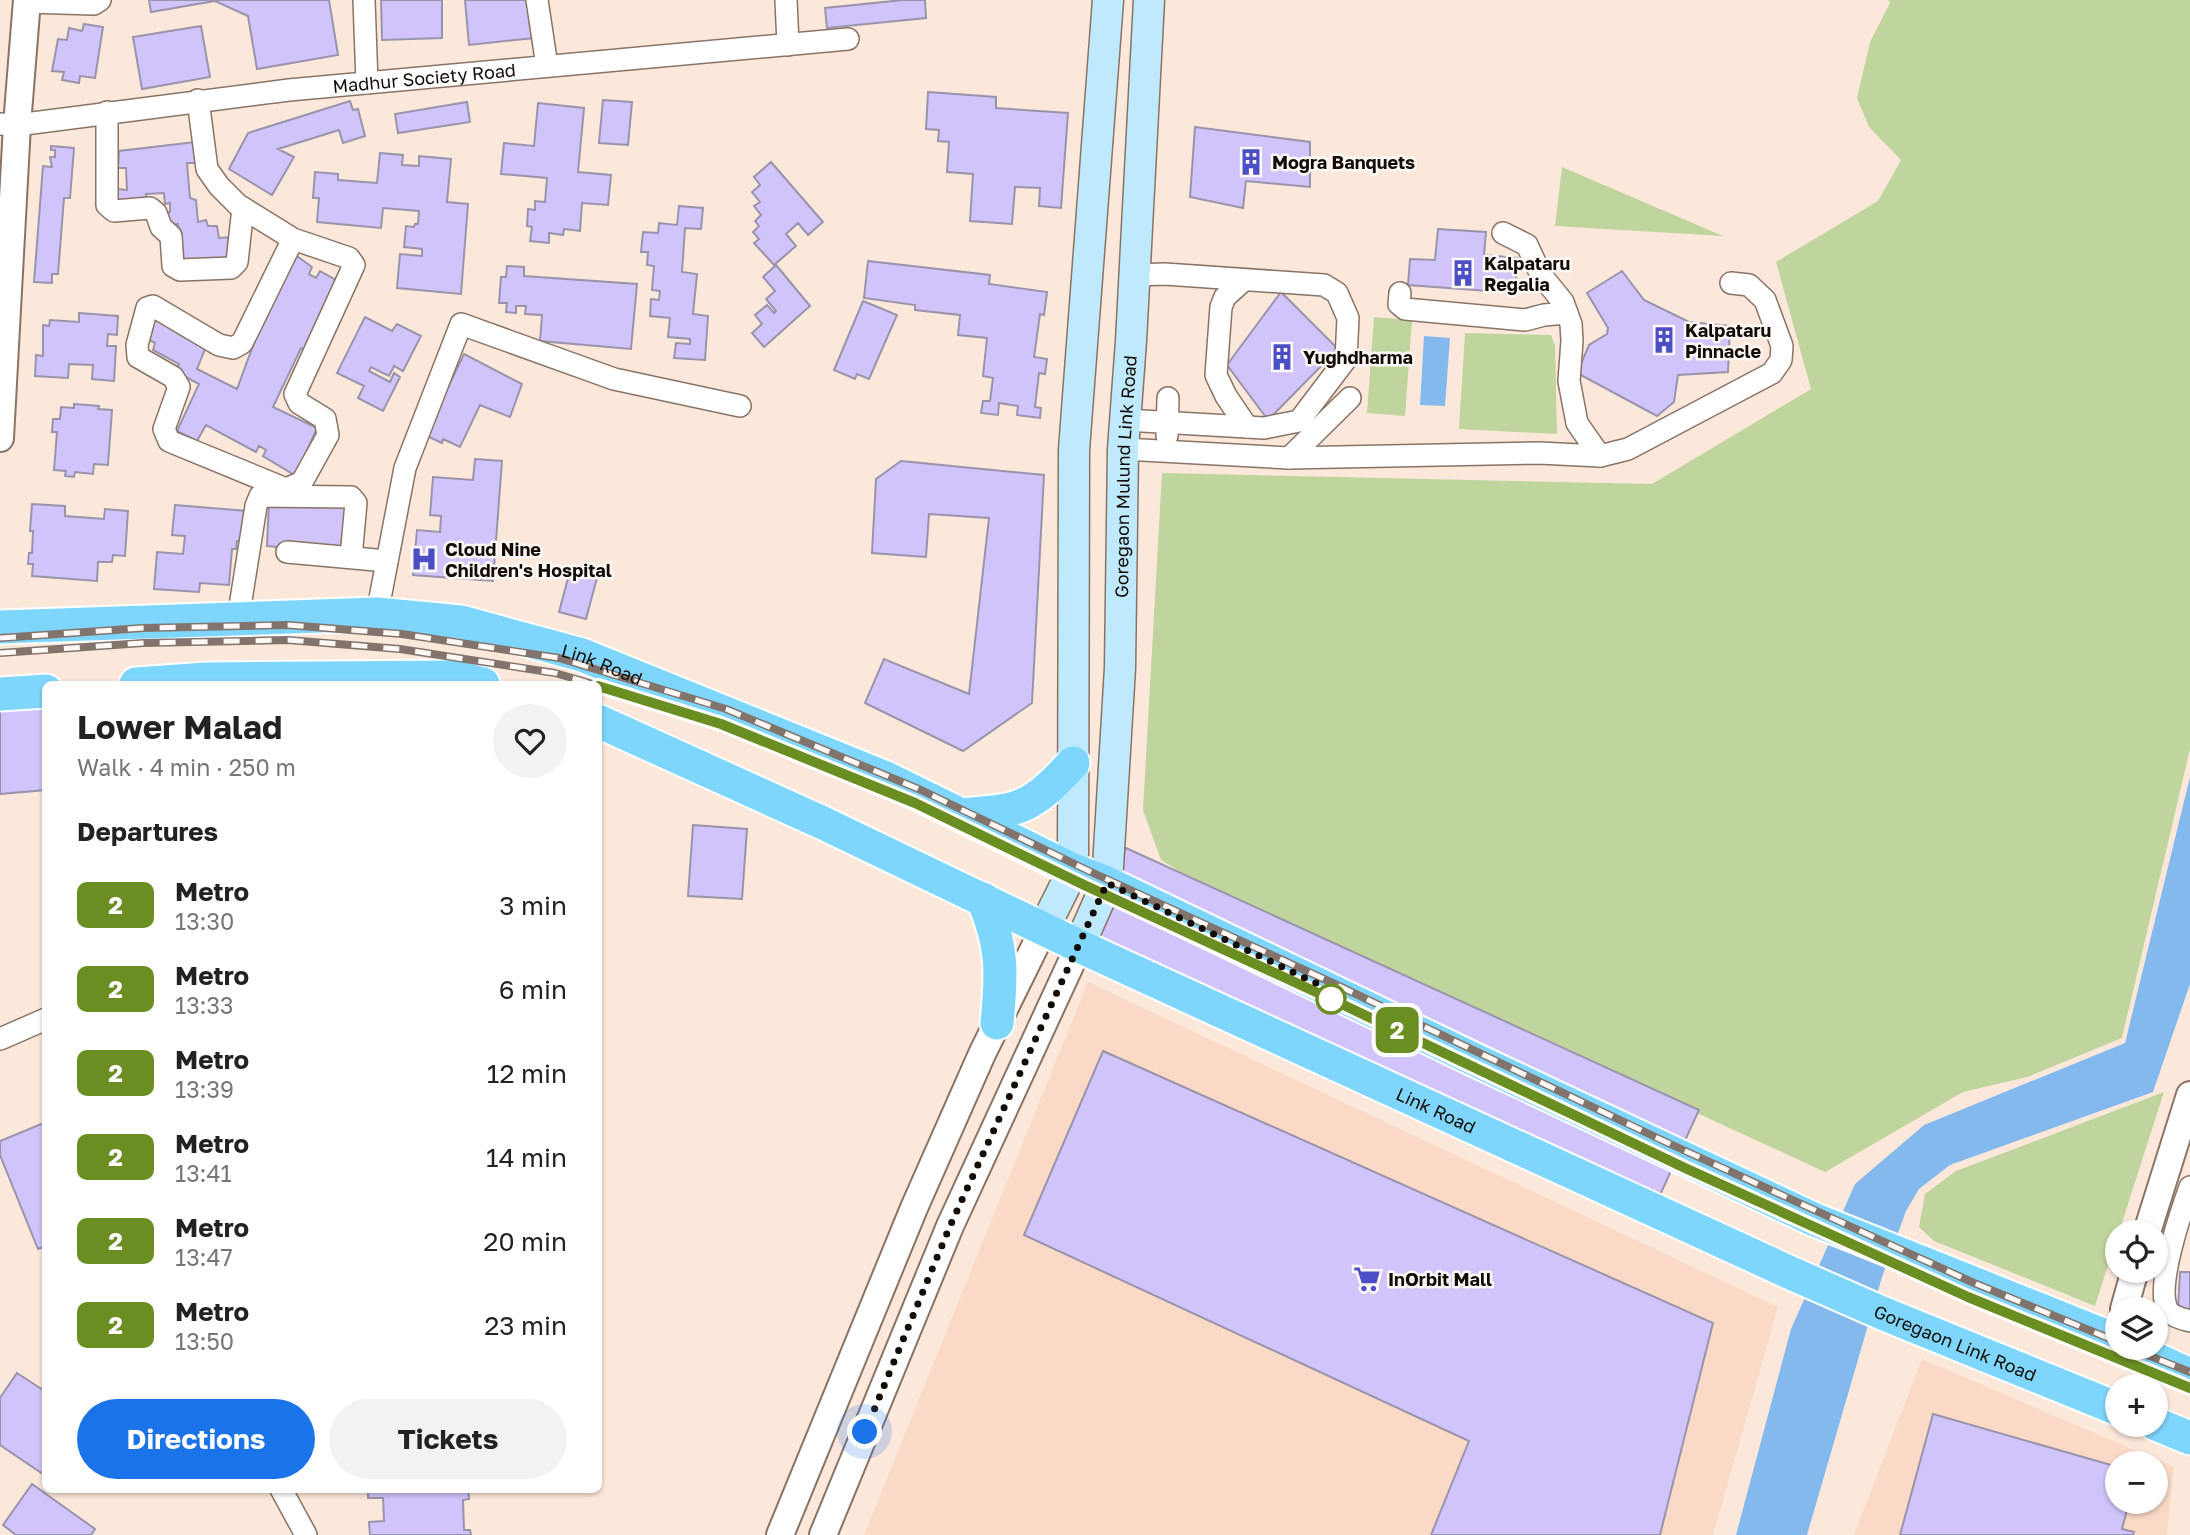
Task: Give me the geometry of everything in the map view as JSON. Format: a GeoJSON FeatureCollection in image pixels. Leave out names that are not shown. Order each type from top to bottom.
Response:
{"type":"FeatureCollection","features":[{"type":"Feature","properties":{"kind":"main road"},"geometry":{"type":"LineString","coordinates":[[1044,928],[1073,870],[1074,450],[1108,0]]}},
{"type":"Feature","properties":{"kind":"main road","name":"Goregaon Mulund Link Road"},"geometry":{"type":"LineString","coordinates":[[1079,946],[1107,883],[1120,668],[1124,434],[1149,0]]}},
{"type":"Feature","properties":{"kind":"main road"},"geometry":{"type":"LineString","coordinates":[[1102,70],[1145,74]]}},
{"type":"Feature","properties":{"kind":"main road","name":"Link Road"},"geometry":{"type":"LineString","coordinates":[[0,626],[377,614],[461,622],[582,655],[886,778],[1073,870],[1107,883],[1813,1219],[1905,1257],[2105,1328]]}},
{"type":"Feature","properties":{"kind":"main road"},"geometry":{"type":"LineString","coordinates":[[178,681],[456,677],[471,681]]}},
{"type":"Feature","properties":{"kind":"main road"},"geometry":{"type":"LineString","coordinates":[[0,694],[42,691]]}},
{"type":"Feature","properties":{"kind":"main road"},"geometry":{"type":"LineString","coordinates":[[602,723],[822,823],[1079,946]]}},
{"type":"Feature","properties":{"kind":"main road"},"geometry":{"type":"LineString","coordinates":[[961,815],[1013,809],[1038,797],[1073,763]]}},
{"type":"Feature","properties":{"kind":"main road"},"geometry":{"type":"LineString","coordinates":[[983,899],[999,950],[1001,976],[997,1023]]}},
{"type":"Feature","properties":{"kind":"main road","name":"Link Road"},"geometry":{"type":"LineString","coordinates":[[1079,946],[1793,1274]]}},
{"type":"Feature","properties":{"kind":"main road","name":"Goregaon Link Road"},"geometry":{"type":"LineString","coordinates":[[1793,1274],[2105,1404]]}},
{"type":"Feature","properties":{"kind":"main road","name":"Link Road"},"geometry":{"type":"LineString","coordinates":[[2165,1360],[2190,1375]]}},
{"type":"Feature","properties":{"kind":"main road"},"geometry":{"type":"LineString","coordinates":[[2168,1429],[2190,1438]]}},
{"type":"Feature","properties":{"kind":"street"},"geometry":{"type":"LineString","coordinates":[[0,438],[9,124],[27,1],[94,4],[100,0]]}},
{"type":"Feature","properties":{"kind":"street"},"geometry":{"type":"LineString","coordinates":[[364,0],[367,83]]}},
{"type":"Feature","properties":{"kind":"street"},"geometry":{"type":"LineString","coordinates":[[537,0],[547,66]]}},
{"type":"Feature","properties":{"kind":"street"},"geometry":{"type":"LineString","coordinates":[[786,0],[788,45]]}},
{"type":"Feature","properties":{"kind":"street","name":"Madhur Society Road"},"geometry":{"type":"LineString","coordinates":[[9,124],[198,100],[848,39]]}},
{"type":"Feature","properties":{"kind":"street"},"geometry":{"type":"LineString","coordinates":[[198,100],[207,169],[219,186],[243,208],[293,239],[349,258],[354,265],[295,394],[299,403],[325,419],[328,435],[302,482],[286,489],[169,441],[164,429],[179,387],[173,377],[138,357],[137,345],[147,308],[153,306],[219,345],[233,348],[242,343],[293,239]]}},
{"type":"Feature","properties":{"kind":"street"},"geometry":{"type":"LineString","coordinates":[[107,113],[107,205],[114,211],[150,208],[156,212],[161,228],[171,236],[173,266],[180,270],[231,268],[237,262],[243,208]]}},
{"type":"Feature","properties":{"kind":"street"},"geometry":{"type":"LineString","coordinates":[[1503,233],[1527,245],[1541,275],[1563,302],[1571,324],[1569,381],[1577,423],[1600,456]]}},
{"type":"Feature","properties":{"kind":"street"},"geometry":{"type":"LineString","coordinates":[[1124,434],[1167,436],[1240,431],[1299,421],[1346,359],[1348,318],[1337,293],[1324,285],[1165,274],[1135,275]]}},
{"type":"Feature","properties":{"kind":"street"},"geometry":{"type":"LineString","coordinates":[[1240,431],[1216,375],[1221,307],[1225,298],[1244,279]]}},
{"type":"Feature","properties":{"kind":"street"},"geometry":{"type":"LineString","coordinates":[[1124,434],[1167,436],[1289,458],[1539,453],[1600,456],[1628,449],[1772,373],[1781,360],[1782,346],[1765,300],[1749,285],[1731,283]]}},
{"type":"Feature","properties":{"kind":"street"},"geometry":{"type":"LineString","coordinates":[[1400,293],[1399,304],[1405,309],[1525,320],[1567,313]]}},
{"type":"Feature","properties":{"kind":"street"},"geometry":{"type":"LineString","coordinates":[[377,614],[405,468],[461,324],[614,379],[740,406]]}},
{"type":"Feature","properties":{"kind":"street"},"geometry":{"type":"LineString","coordinates":[[1167,436],[1168,398]]}},
{"type":"Feature","properties":{"kind":"street"},"geometry":{"type":"LineString","coordinates":[[1289,458],[1350,398]]}},
{"type":"Feature","properties":{"kind":"street"},"geometry":{"type":"LineString","coordinates":[[238,619],[256,506],[260,496],[351,497],[356,503],[351,557]]}},
{"type":"Feature","properties":{"kind":"street"},"geometry":{"type":"LineString","coordinates":[[287,552],[387,561]]}},
{"type":"Feature","properties":{"kind":"street"},"geometry":{"type":"LineString","coordinates":[[780,1535],[914,1208],[997,1023],[1044,928]]}},
{"type":"Feature","properties":{"kind":"street"},"geometry":{"type":"LineString","coordinates":[[823,1535],[950,1226],[1079,946]]}},
{"type":"Feature","properties":{"kind":"street"},"geometry":{"type":"LineString","coordinates":[[0,1039],[42,1021]]}},
{"type":"Feature","properties":{"kind":"street"},"geometry":{"type":"LineString","coordinates":[[997,1023],[1035,1040]]}},
{"type":"Feature","properties":{"kind":"street"},"geometry":{"type":"LineString","coordinates":[[2150,1220],[2190,1095]]}},
{"type":"Feature","properties":{"kind":"street"},"geometry":{"type":"LineString","coordinates":[[2164,1173],[2190,1181]]}},
{"type":"Feature","properties":{"kind":"street"},"geometry":{"type":"LineString","coordinates":[[2190,1186],[2172,1238],[2165,1288],[2166,1308],[2170,1313],[2190,1321]]}},
{"type":"Feature","properties":{"kind":"street"},"geometry":{"type":"LineString","coordinates":[[283,1493],[306,1535]]}},
{"type":"Feature","properties":{"kind":"shaded area","name":"InOrbit Mall"},"geometry":{"type":"Polygon","coordinates":[[[1088,982],[1778,1307],[1713,1535],[864,1535],[1088,982]]]}},
{"type":"Feature","properties":{"kind":"shaded area"},"geometry":{"type":"Polygon","coordinates":[[[1922,1359],[2137,1451],[2105,1451],[2105,1514],[2168,1514],[2168,1464],[2174,1467],[2167,1535],[1854,1535],[1922,1359]]]}},
{"type":"Feature","properties":{"kind":"green space"},"geometry":{"type":"Polygon","coordinates":[[[1888,0],[2190,0],[2190,749],[2122,1038],[2027,1077],[1963,1092],[1825,1172],[1200,884],[1161,860],[1143,810],[1162,473],[1652,484],[1811,389],[1776,262],[1878,201],[1901,160],[1869,127],[1857,98],[1870,42],[1890,3],[1888,0]]]}},
{"type":"Feature","properties":{"kind":"green space"},"geometry":{"type":"Polygon","coordinates":[[[1562,167],[1723,236],[1555,226],[1562,167]]]}},
{"type":"Feature","properties":{"kind":"green space"},"geometry":{"type":"Polygon","coordinates":[[[1374,317],[1412,320],[1405,416],[1367,413],[1374,317]]]}},
{"type":"Feature","properties":{"kind":"green space"},"geometry":{"type":"Polygon","coordinates":[[[1465,333],[1551,335],[1555,345],[1557,434],[1459,429],[1465,333]]]}},
{"type":"Feature","properties":{"kind":"green space"},"geometry":{"type":"Polygon","coordinates":[[[2164,1092],[2123,1220],[2105,1220],[2105,1275],[2095,1306],[1934,1241],[1919,1227],[1925,1194],[1956,1171],[2164,1092]]]}},
{"type":"Feature","properties":{"kind":"water"},"geometry":{"type":"Polygon","coordinates":[[[1424,336],[1450,338],[1445,406],[1420,405],[1424,336]]]}},
{"type":"Feature","properties":{"kind":"water"},"geometry":{"type":"Polygon","coordinates":[[[2190,777],[2190,984],[2153,1092],[1950,1165],[1919,1189],[1906,1211],[1882,1277],[1807,1535],[1736,1535],[1791,1329],[1855,1184],[1924,1125],[2125,1043],[2190,777]]]}},
{"type":"Feature","properties":{"kind":"building"},"geometry":{"type":"Polygon","coordinates":[[[149,0],[329,0],[338,55],[257,69],[248,16],[215,1],[151,12],[149,0]]]}},
{"type":"Feature","properties":{"kind":"building"},"geometry":{"type":"Polygon","coordinates":[[[381,0],[442,0],[442,38],[382,40],[381,0]]]}},
{"type":"Feature","properties":{"kind":"building"},"geometry":{"type":"Polygon","coordinates":[[[465,0],[530,0],[534,38],[469,45],[465,0]]]}},
{"type":"Feature","properties":{"kind":"building"},"geometry":{"type":"Polygon","coordinates":[[[925,0],[926,18],[827,28],[825,8],[925,0]]]}},
{"type":"Feature","properties":{"kind":"building"},"geometry":{"type":"Polygon","coordinates":[[[84,24],[103,27],[95,78],[80,76],[79,83],[62,80],[64,72],[52,71],[58,39],[67,40],[69,28],[82,31],[84,24]]]}},
{"type":"Feature","properties":{"kind":"building"},"geometry":{"type":"Polygon","coordinates":[[[201,26],[210,77],[142,89],[133,37],[201,26]]]}},
{"type":"Feature","properties":{"kind":"building"},"geometry":{"type":"Polygon","coordinates":[[[928,92],[996,97],[996,108],[1068,113],[1061,208],[1039,206],[1040,188],[1015,187],[1012,224],[970,221],[973,174],[947,172],[949,142],[938,141],[939,130],[926,129],[928,92]]]}},
{"type":"Feature","properties":{"kind":"building"},"geometry":{"type":"Polygon","coordinates":[[[603,100],[632,102],[628,145],[599,143],[603,100]]]}},
{"type":"Feature","properties":{"kind":"building"},"geometry":{"type":"Polygon","coordinates":[[[350,101],[353,110],[358,109],[365,136],[343,143],[339,130],[278,149],[294,157],[272,195],[229,169],[248,133],[350,101]]]}},
{"type":"Feature","properties":{"kind":"building"},"geometry":{"type":"Polygon","coordinates":[[[467,102],[470,122],[398,133],[395,114],[467,102]]]}},
{"type":"Feature","properties":{"kind":"building"},"geometry":{"type":"Polygon","coordinates":[[[538,103],[584,108],[578,172],[611,175],[608,205],[582,203],[580,231],[564,229],[563,235],[549,233],[549,243],[530,241],[532,227],[527,226],[528,209],[535,210],[535,201],[545,202],[547,178],[501,174],[504,143],[534,146],[538,103]]]}},
{"type":"Feature","properties":{"kind":"building","name":"Mogra Banquets"},"geometry":{"type":"Polygon","coordinates":[[[1195,127],[1310,142],[1310,187],[1246,181],[1243,208],[1190,197],[1195,127]]]}},
{"type":"Feature","properties":{"kind":"building"},"geometry":{"type":"Polygon","coordinates":[[[195,142],[200,163],[187,163],[190,198],[196,200],[198,222],[206,220],[208,226],[217,226],[219,238],[231,237],[232,260],[181,263],[178,224],[167,226],[165,213],[170,212],[170,203],[165,204],[164,193],[146,194],[147,204],[118,206],[118,189],[127,190],[126,168],[118,168],[119,151],[195,142]]]}},
{"type":"Feature","properties":{"kind":"building"},"geometry":{"type":"Polygon","coordinates":[[[51,146],[74,148],[70,198],[64,198],[58,274],[52,274],[52,283],[34,282],[43,166],[52,167],[50,157],[55,157],[55,150],[51,150],[51,146]]]}},
{"type":"Feature","properties":{"kind":"building"},"geometry":{"type":"Polygon","coordinates":[[[380,153],[403,155],[402,165],[419,166],[419,156],[451,159],[447,202],[468,204],[461,294],[397,288],[400,254],[422,256],[422,249],[404,247],[406,226],[414,227],[418,224],[419,211],[383,208],[381,228],[317,222],[319,198],[313,198],[315,172],[338,174],[338,180],[377,183],[380,153]]]}},
{"type":"Feature","properties":{"kind":"building"},"geometry":{"type":"Polygon","coordinates":[[[771,162],[823,222],[808,235],[798,223],[786,234],[796,246],[774,265],[754,243],[759,239],[753,232],[759,226],[755,221],[761,215],[754,206],[760,202],[752,192],[760,185],[754,177],[771,162]]]}},
{"type":"Feature","properties":{"kind":"building"},"geometry":{"type":"Polygon","coordinates":[[[679,206],[703,208],[701,229],[685,228],[682,272],[697,274],[693,314],[708,316],[705,360],[674,358],[676,343],[690,344],[690,339],[668,337],[670,318],[650,316],[651,299],[659,300],[660,291],[652,290],[654,266],[647,265],[648,252],[641,252],[643,232],[658,233],[659,223],[677,225],[679,206]]]}},
{"type":"Feature","properties":{"kind":"building","name":"Kalpataru Regalia"},"geometry":{"type":"Polygon","coordinates":[[[1438,229],[1486,232],[1484,255],[1518,258],[1515,293],[1408,285],[1410,259],[1435,260],[1438,229]]]}},
{"type":"Feature","properties":{"kind":"building"},"geometry":{"type":"Polygon","coordinates":[[[294,254],[312,267],[309,274],[316,278],[320,271],[343,284],[307,351],[301,348],[273,407],[317,428],[296,476],[263,456],[266,450],[259,446],[256,452],[206,425],[197,441],[177,431],[199,384],[174,371],[179,364],[153,350],[155,343],[144,337],[152,315],[207,344],[197,369],[237,389],[258,332],[294,254]]]}},
{"type":"Feature","properties":{"kind":"building"},"geometry":{"type":"Polygon","coordinates":[[[868,261],[990,275],[989,284],[1047,292],[1044,315],[1040,314],[1034,357],[1047,359],[1045,374],[1039,373],[1035,407],[1041,408],[1040,418],[1017,415],[1018,406],[999,403],[998,415],[981,413],[983,401],[990,401],[993,378],[983,376],[987,338],[958,335],[960,315],[915,310],[915,305],[864,298],[868,261]]]}},
{"type":"Feature","properties":{"kind":"building"},"geometry":{"type":"Polygon","coordinates":[[[776,265],[810,306],[764,347],[752,333],[762,324],[755,315],[767,305],[774,313],[776,311],[766,299],[775,291],[763,277],[776,265]]]}},
{"type":"Feature","properties":{"kind":"building"},"geometry":{"type":"Polygon","coordinates":[[[507,266],[524,267],[524,276],[637,284],[631,349],[540,341],[542,315],[525,314],[526,306],[516,306],[516,313],[506,312],[507,303],[499,303],[501,277],[506,277],[507,266]]]}},
{"type":"Feature","properties":{"kind":"building","name":"Kalpataru Pinnacle"},"geometry":{"type":"Polygon","coordinates":[[[1622,271],[1644,300],[1689,322],[1730,326],[1728,372],[1678,375],[1674,402],[1657,416],[1577,373],[1589,345],[1607,334],[1608,328],[1587,293],[1622,271]]]}},
{"type":"Feature","properties":{"kind":"building","name":"Yughdharma"},"geometry":{"type":"Polygon","coordinates":[[[1281,292],[1338,349],[1268,420],[1227,365],[1281,292]]]}},
{"type":"Feature","properties":{"kind":"building"},"geometry":{"type":"Polygon","coordinates":[[[863,301],[897,315],[869,379],[857,374],[855,379],[834,370],[863,301]]]}},
{"type":"Feature","properties":{"kind":"building"},"geometry":{"type":"Polygon","coordinates":[[[79,313],[118,316],[117,335],[108,334],[107,346],[116,346],[114,381],[92,379],[93,365],[69,364],[68,378],[35,376],[36,355],[43,356],[43,325],[49,326],[50,320],[79,322],[79,313]]]}},
{"type":"Feature","properties":{"kind":"building"},"geometry":{"type":"Polygon","coordinates":[[[365,317],[392,331],[397,324],[421,336],[403,371],[394,366],[389,376],[371,367],[369,371],[390,382],[394,373],[400,377],[383,411],[358,398],[364,386],[337,373],[365,317]]]}},
{"type":"Feature","properties":{"kind":"building"},"geometry":{"type":"Polygon","coordinates":[[[464,354],[522,384],[510,417],[480,405],[460,447],[425,435],[464,354]]]}},
{"type":"Feature","properties":{"kind":"building"},"geometry":{"type":"Polygon","coordinates":[[[74,404],[112,410],[108,465],[94,464],[93,474],[75,472],[74,477],[65,476],[66,471],[54,470],[57,432],[52,432],[53,419],[60,419],[61,407],[74,408],[74,404]]]}},
{"type":"Feature","properties":{"kind":"building"},"geometry":{"type":"Polygon","coordinates":[[[475,459],[502,461],[493,581],[413,575],[417,530],[440,532],[441,516],[430,515],[433,477],[473,480],[475,459]]]}},
{"type":"Feature","properties":{"kind":"building"},"geometry":{"type":"Polygon","coordinates":[[[901,461],[1044,475],[1032,703],[963,751],[865,703],[884,659],[969,694],[989,518],[929,514],[926,557],[872,553],[876,479],[901,461]]]}},
{"type":"Feature","properties":{"kind":"building"},"geometry":{"type":"Polygon","coordinates":[[[269,501],[350,501],[346,553],[267,546],[269,501]]]}},
{"type":"Feature","properties":{"kind":"building"},"geometry":{"type":"Polygon","coordinates":[[[32,504],[65,506],[65,516],[104,519],[105,509],[128,511],[125,556],[113,555],[112,562],[98,562],[97,581],[32,576],[33,564],[28,564],[29,553],[32,553],[32,504]]]}},
{"type":"Feature","properties":{"kind":"building"},"geometry":{"type":"Polygon","coordinates":[[[175,505],[248,511],[245,542],[237,541],[236,549],[232,549],[229,585],[200,583],[199,592],[154,589],[157,552],[183,554],[185,536],[172,535],[175,505]]]}},
{"type":"Feature","properties":{"kind":"building"},"geometry":{"type":"Polygon","coordinates":[[[571,567],[598,574],[586,619],[559,612],[571,567]]]}},
{"type":"Feature","properties":{"kind":"building"},"geometry":{"type":"Polygon","coordinates":[[[42,703],[42,790],[0,794],[0,707],[42,703]]]}},
{"type":"Feature","properties":{"kind":"building"},"geometry":{"type":"Polygon","coordinates":[[[693,825],[747,829],[742,899],[688,896],[693,825]]]}},
{"type":"Feature","properties":{"kind":"building"},"geometry":{"type":"Polygon","coordinates":[[[1126,848],[1699,1110],[1660,1195],[1087,934],[1126,848]]]}},
{"type":"Feature","properties":{"kind":"building","name":"InOrbit Mall"},"geometry":{"type":"Polygon","coordinates":[[[1103,1051],[1713,1323],[1660,1535],[1431,1535],[1469,1441],[1024,1235],[1103,1051]]]}},
{"type":"Feature","properties":{"kind":"building"},"geometry":{"type":"Polygon","coordinates":[[[42,1124],[42,1248],[38,1249],[0,1155],[0,1141],[42,1124]]]}},
{"type":"Feature","properties":{"kind":"building"},"geometry":{"type":"Polygon","coordinates":[[[2180,1272],[2190,1272],[2190,1310],[2178,1309],[2180,1272]]]}},
{"type":"Feature","properties":{"kind":"building"},"geometry":{"type":"Polygon","coordinates":[[[17,1373],[42,1389],[42,1473],[0,1445],[0,1398],[17,1373]]]}},
{"type":"Feature","properties":{"kind":"building"},"geometry":{"type":"Polygon","coordinates":[[[1933,1414],[2105,1463],[2105,1514],[2126,1514],[2122,1529],[2134,1532],[2133,1535],[1900,1535],[1933,1414]]]}},
{"type":"Feature","properties":{"kind":"building"},"geometry":{"type":"Polygon","coordinates":[[[32,1484],[95,1529],[91,1535],[16,1535],[3,1525],[32,1484]]]}},
{"type":"Feature","properties":{"kind":"building"},"geometry":{"type":"Polygon","coordinates":[[[368,1493],[468,1493],[469,1499],[463,1500],[464,1530],[470,1530],[471,1535],[370,1535],[369,1522],[384,1521],[383,1498],[368,1498],[368,1493]]]}},
{"type":"Feature","properties":{"kind":"railway"},"geometry":{"type":"LineString","coordinates":[[0,638],[143,628],[288,625],[402,634],[559,658],[726,709],[921,790],[1668,1143],[1974,1283],[2105,1337]]}},
{"type":"Feature","properties":{"kind":"railway"},"geometry":{"type":"LineString","coordinates":[[0,653],[143,643],[288,640],[400,649],[555,673],[583,681]]}},
{"type":"Feature","properties":{"kind":"railway"},"geometry":{"type":"LineString","coordinates":[[602,687],[721,724],[915,803],[1662,1157],[1968,1297],[2190,1388]]}},
{"type":"Feature","properties":{"kind":"railway"},"geometry":{"type":"LineString","coordinates":[[2160,1360],[2190,1372]]}},
{"type":"Feature","properties":{"kind":"metro line","name":"2"},"geometry":{"type":"LineString","coordinates":[[602,687],[721,724],[915,803],[1685,1168],[1968,1297],[2190,1388]]}},
{"type":"Feature","properties":{"kind":"place","name":"Mogra Banquets"},"geometry":{"type":"Point","coordinates":[1251,162]}},
{"type":"Feature","properties":{"kind":"place","name":"Kalpataru Regalia"},"geometry":{"type":"Point","coordinates":[1463,273]}},
{"type":"Feature","properties":{"kind":"place","name":"Kalpataru Pinnacle"},"geometry":{"type":"Point","coordinates":[1664,340]}},
{"type":"Feature","properties":{"kind":"place","name":"Yughdharma"},"geometry":{"type":"Point","coordinates":[1282,357]}},
{"type":"Feature","properties":{"kind":"place","name":"Cloud Nine Children's Hospital"},"geometry":{"type":"Point","coordinates":[424,559]}},
{"type":"Feature","properties":{"kind":"place","name":"InOrbit Mall"},"geometry":{"type":"Point","coordinates":[1367,1279]}},
{"type":"Feature","properties":{"kind":"route"},"geometry":{"type":"LineString","coordinates":[[865,1432],[950,1226],[1107,883],[1326,988],[1331,999]]}}]}
